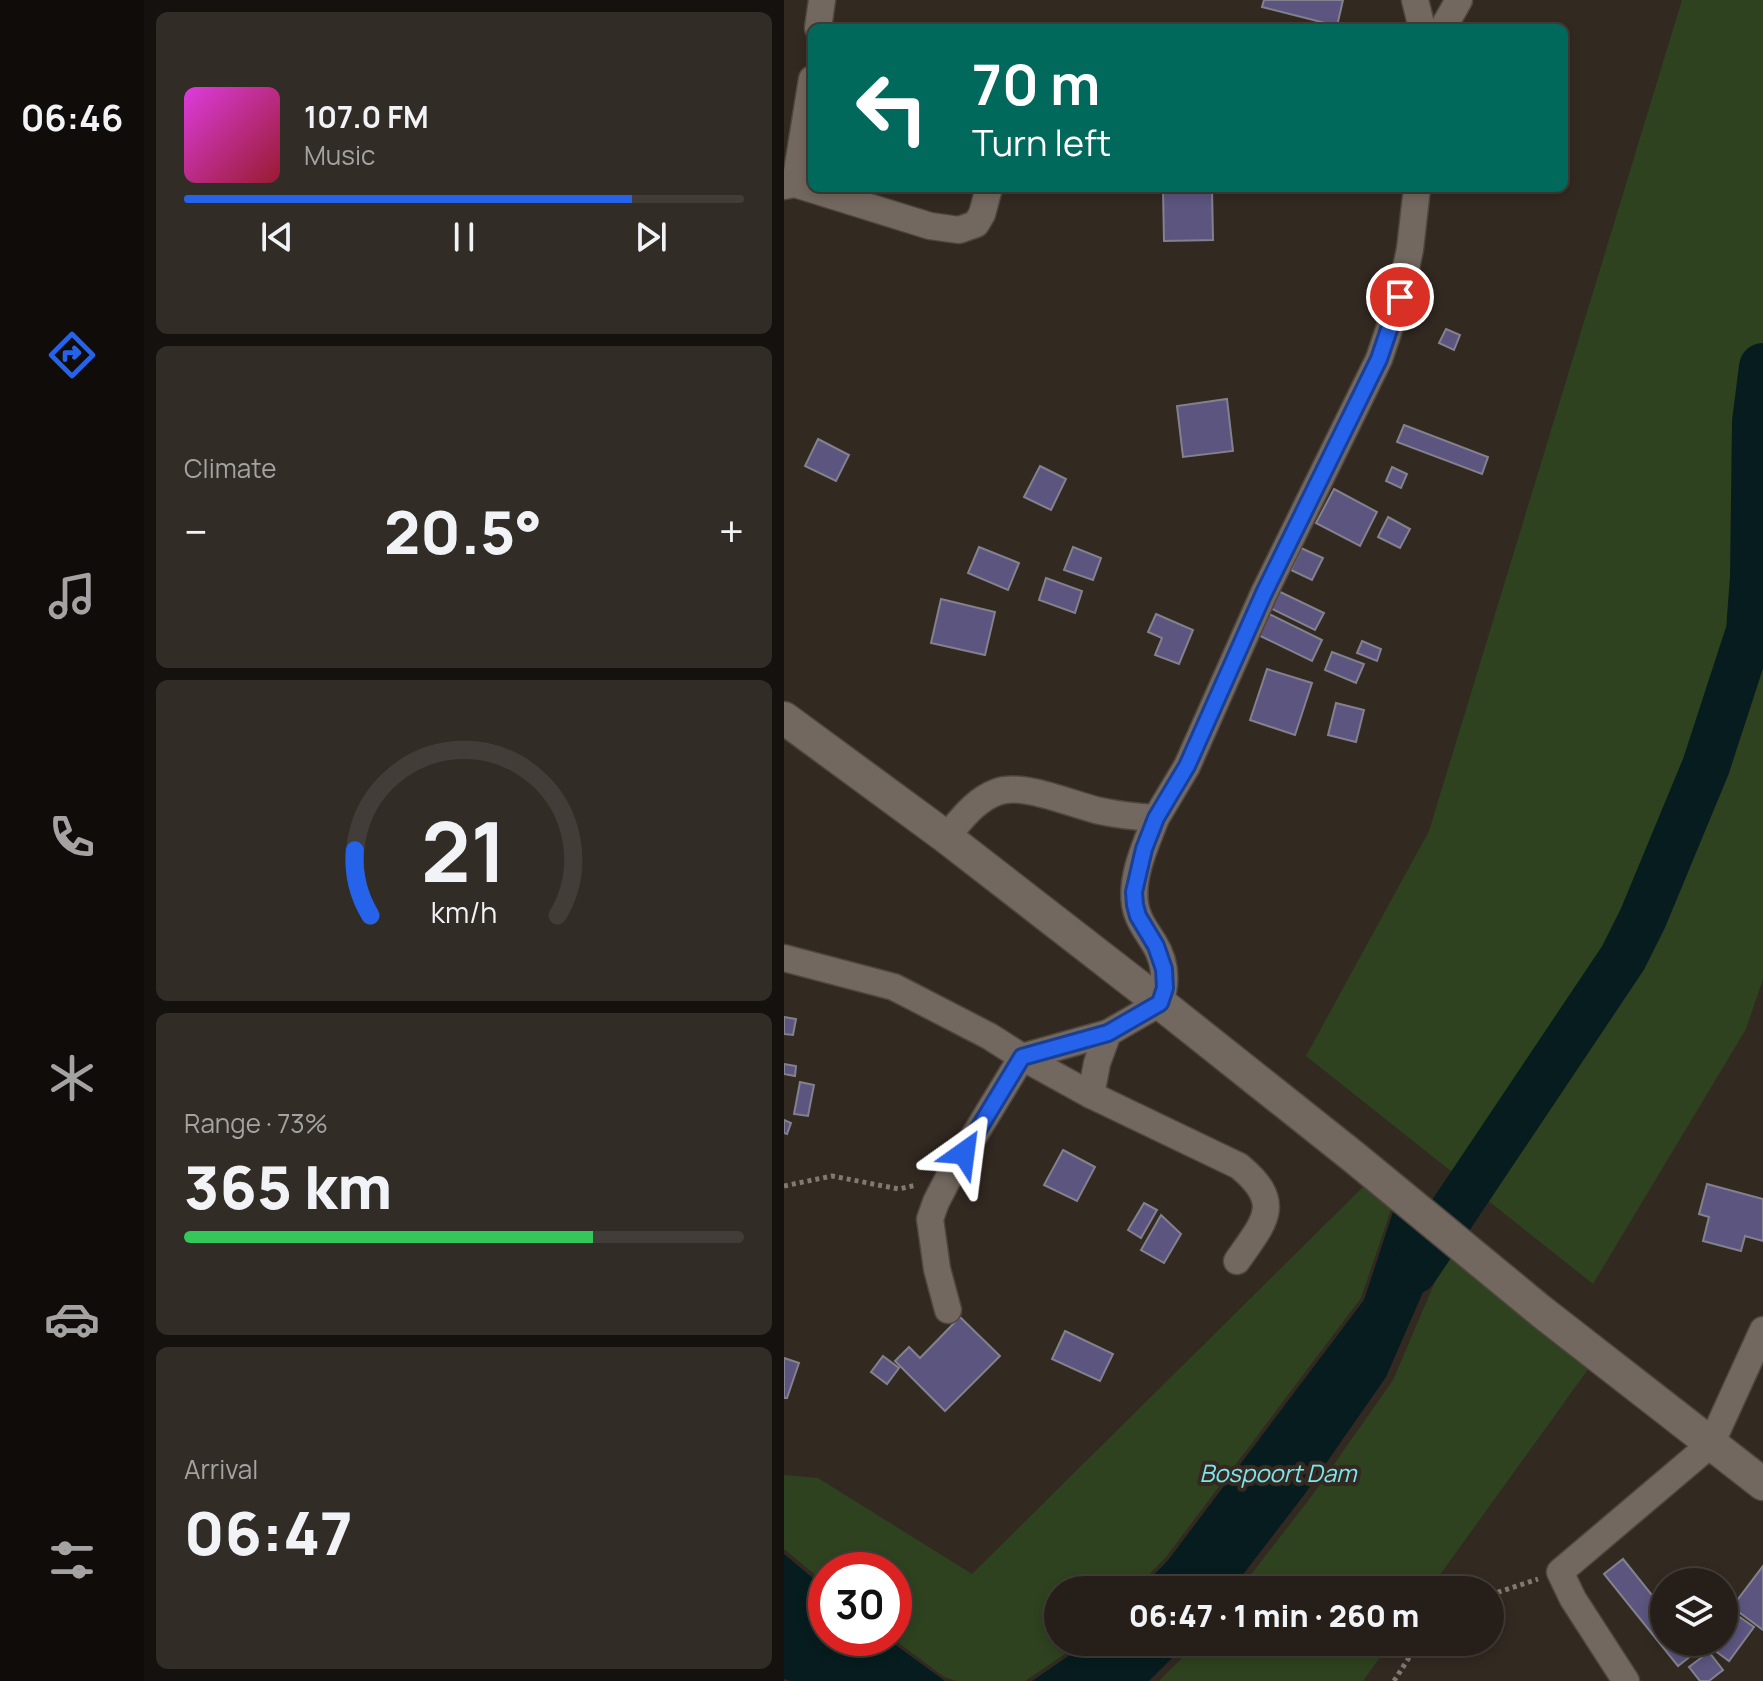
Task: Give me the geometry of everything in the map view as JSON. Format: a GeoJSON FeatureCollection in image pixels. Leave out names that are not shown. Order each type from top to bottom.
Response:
{"type":"FeatureCollection","features":[{"type":"Feature","properties":{"kind":"street"},"geometry":{"type":"LineString","coordinates":[[819,24],[822,0]]}},
{"type":"Feature","properties":{"kind":"street"},"geometry":{"type":"LineString","coordinates":[[1415,0],[1421,24]]}},
{"type":"Feature","properties":{"kind":"street"},"geometry":{"type":"LineString","coordinates":[[1445,24],[1459,0]]}},
{"type":"Feature","properties":{"kind":"street"},"geometry":{"type":"LineString","coordinates":[[790,185],[808,98]]}},
{"type":"Feature","properties":{"kind":"street"},"geometry":{"type":"LineString","coordinates":[[814,192],[930,226],[959,230],[976,224],[988,192]]}},
{"type":"Feature","properties":{"kind":"street"},"geometry":{"type":"LineString","coordinates":[[948,1310],[935,1257],[930,1219],[949,1177],[1022,1057],[1108,1033],[1160,1003],[1165,988],[1164,969],[1156,946],[1138,916],[1134,892],[1144,849],[1156,818],[1187,766],[1264,593],[1379,359],[1400,297],[1410,249],[1417,192]]}},
{"type":"Feature","properties":{"kind":"street"},"geometry":{"type":"LineString","coordinates":[[784,718],[946,837],[1160,1003],[1542,1312],[1763,1484]]}},
{"type":"Feature","properties":{"kind":"street"},"geometry":{"type":"LineString","coordinates":[[946,837],[971,809],[1001,790],[1027,790],[1098,811],[1156,818]]}},
{"type":"Feature","properties":{"kind":"street"},"geometry":{"type":"LineString","coordinates":[[784,958],[894,987],[967,1023],[1091,1095],[1239,1166],[1255,1179],[1263,1191],[1266,1211],[1263,1223],[1237,1261]]}},
{"type":"Feature","properties":{"kind":"street"},"geometry":{"type":"LineString","coordinates":[[1091,1095],[1097,1063],[1108,1033]]}},
{"type":"Feature","properties":{"kind":"street"},"geometry":{"type":"LineString","coordinates":[[1626,1681],[1573,1599],[1560,1572],[1711,1444],[1763,1330]]}},
{"type":"Feature","properties":{"kind":"path"},"geometry":{"type":"LineString","coordinates":[[784,1186],[832,1176],[899,1189],[949,1177]]}},
{"type":"Feature","properties":{"kind":"path"},"geometry":{"type":"LineString","coordinates":[[1504,1590],[1560,1572]]}},
{"type":"Feature","properties":{"kind":"path"},"geometry":{"type":"LineString","coordinates":[[1394,1681],[1410,1656]]}},
{"type":"Feature","properties":{"kind":"green space"},"geometry":{"type":"Polygon","coordinates":[[[1682,0],[1763,0],[1763,979],[1746,1029],[1593,1284],[1306,1056],[1429,831],[1682,0]]]}},
{"type":"Feature","properties":{"kind":"green space"},"geometry":{"type":"Polygon","coordinates":[[[1366,1184],[1393,1204],[1361,1298],[1166,1557],[1148,1576],[1044,1576],[1044,1656],[1062,1656],[1025,1681],[956,1681],[944,1677],[912,1653],[912,1552],[808,1552],[808,1569],[784,1549],[784,1475],[818,1478],[972,1574],[1366,1184]]]}},
{"type":"Feature","properties":{"kind":"green space"},"geometry":{"type":"Polygon","coordinates":[[[1449,1249],[1594,1361],[1439,1576],[1250,1576],[1311,1497],[1393,1380],[1449,1249]]]}},
{"type":"Feature","properties":{"kind":"green space"},"geometry":{"type":"Polygon","coordinates":[[[1184,1656],[1381,1656],[1363,1681],[1159,1681],[1184,1656]]]}},
{"type":"Feature","properties":{"kind":"water","name":"Bospoort Dam"},"geometry":{"type":"Polygon","coordinates":[[[1395,1206],[1444,1244],[1386,1377],[1304,1495],[1242,1576],[1153,1576],[1169,1559],[1364,1300],[1395,1206]]]}},
{"type":"Feature","properties":{"kind":"water"},"geometry":{"type":"Polygon","coordinates":[[[784,1554],[808,1574],[808,1656],[911,1656],[945,1681],[790,1681],[784,1679],[784,1554]]]}},
{"type":"Feature","properties":{"kind":"water"},"geometry":{"type":"Polygon","coordinates":[[[1069,1656],[1174,1656],[1149,1681],[1032,1681],[1069,1656]]]}},
{"type":"Feature","properties":{"kind":"building"},"geometry":{"type":"Polygon","coordinates":[[[1264,0],[1343,0],[1337,24],[1262,7],[1264,0]]]}},
{"type":"Feature","properties":{"kind":"building"},"geometry":{"type":"Polygon","coordinates":[[[1163,192],[1212,192],[1213,240],[1164,241],[1163,192]]]}},
{"type":"Feature","properties":{"kind":"building"},"geometry":{"type":"Polygon","coordinates":[[[1446,329],[1460,335],[1454,350],[1439,343],[1446,329]]]}},
{"type":"Feature","properties":{"kind":"building"},"geometry":{"type":"Polygon","coordinates":[[[1227,399],[1233,451],[1183,457],[1177,406],[1227,399]]]}},
{"type":"Feature","properties":{"kind":"building"},"geometry":{"type":"Polygon","coordinates":[[[1404,425],[1488,457],[1482,474],[1397,442],[1404,425]]]}},
{"type":"Feature","properties":{"kind":"building"},"geometry":{"type":"Polygon","coordinates":[[[818,439],[849,455],[836,481],[805,466],[818,439]]]}},
{"type":"Feature","properties":{"kind":"building"},"geometry":{"type":"Polygon","coordinates":[[[1040,466],[1066,479],[1051,510],[1024,497],[1040,466]]]}},
{"type":"Feature","properties":{"kind":"building"},"geometry":{"type":"Polygon","coordinates":[[[1392,467],[1407,474],[1401,488],[1386,481],[1392,467]]]}},
{"type":"Feature","properties":{"kind":"building"},"geometry":{"type":"Polygon","coordinates":[[[1334,489],[1377,512],[1360,546],[1316,523],[1334,489]]]}},
{"type":"Feature","properties":{"kind":"building"},"geometry":{"type":"Polygon","coordinates":[[[1388,517],[1410,529],[1400,548],[1378,537],[1388,517]]]}},
{"type":"Feature","properties":{"kind":"building"},"geometry":{"type":"Polygon","coordinates":[[[979,547],[1019,563],[1008,590],[968,573],[979,547]]]}},
{"type":"Feature","properties":{"kind":"building"},"geometry":{"type":"Polygon","coordinates":[[[1073,547],[1101,558],[1093,580],[1064,570],[1073,547]]]}},
{"type":"Feature","properties":{"kind":"building"},"geometry":{"type":"Polygon","coordinates":[[[1301,548],[1323,558],[1312,580],[1291,570],[1301,548]]]}},
{"type":"Feature","properties":{"kind":"building"},"geometry":{"type":"Polygon","coordinates":[[[1046,578],[1082,591],[1075,613],[1039,600],[1046,578]]]}},
{"type":"Feature","properties":{"kind":"building"},"geometry":{"type":"Polygon","coordinates":[[[1274,589],[1324,613],[1315,630],[1266,606],[1274,589]]]}},
{"type":"Feature","properties":{"kind":"building"},"geometry":{"type":"Polygon","coordinates":[[[941,599],[995,612],[985,655],[931,643],[941,599]]]}},
{"type":"Feature","properties":{"kind":"building"},"geometry":{"type":"Polygon","coordinates":[[[1263,611],[1322,640],[1312,661],[1252,632],[1263,611]]]}},
{"type":"Feature","properties":{"kind":"building"},"geometry":{"type":"Polygon","coordinates":[[[1156,614],[1193,630],[1179,664],[1155,655],[1162,638],[1148,632],[1156,614]]]}},
{"type":"Feature","properties":{"kind":"building"},"geometry":{"type":"Polygon","coordinates":[[[1362,641],[1381,649],[1377,661],[1357,653],[1362,641]]]}},
{"type":"Feature","properties":{"kind":"building"},"geometry":{"type":"Polygon","coordinates":[[[1332,652],[1364,664],[1356,683],[1325,670],[1332,652]]]}},
{"type":"Feature","properties":{"kind":"building"},"geometry":{"type":"Polygon","coordinates":[[[1267,669],[1312,683],[1295,735],[1250,720],[1267,669]]]}},
{"type":"Feature","properties":{"kind":"building"},"geometry":{"type":"Polygon","coordinates":[[[1336,703],[1364,710],[1356,742],[1328,735],[1336,703]]]}},
{"type":"Feature","properties":{"kind":"building"},"geometry":{"type":"Polygon","coordinates":[[[784,1017],[796,1019],[793,1035],[784,1034],[784,1017]]]}},
{"type":"Feature","properties":{"kind":"building"},"geometry":{"type":"Polygon","coordinates":[[[784,1064],[796,1066],[795,1076],[784,1074],[784,1064]]]}},
{"type":"Feature","properties":{"kind":"building"},"geometry":{"type":"Polygon","coordinates":[[[800,1082],[814,1085],[808,1116],[794,1114],[800,1082]]]}},
{"type":"Feature","properties":{"kind":"building"},"geometry":{"type":"Polygon","coordinates":[[[784,1120],[791,1123],[787,1134],[784,1133],[784,1120]]]}},
{"type":"Feature","properties":{"kind":"building"},"geometry":{"type":"Polygon","coordinates":[[[1063,1150],[1095,1167],[1077,1201],[1044,1185],[1063,1150]]]}},
{"type":"Feature","properties":{"kind":"building"},"geometry":{"type":"Polygon","coordinates":[[[1707,1184],[1763,1199],[1763,1241],[1745,1236],[1741,1251],[1703,1241],[1709,1217],[1699,1214],[1707,1184]]]}},
{"type":"Feature","properties":{"kind":"building"},"geometry":{"type":"Polygon","coordinates":[[[1144,1203],[1157,1210],[1141,1238],[1128,1230],[1144,1203]]]}},
{"type":"Feature","properties":{"kind":"building"},"geometry":{"type":"Polygon","coordinates":[[[1161,1215],[1181,1234],[1164,1263],[1141,1250],[1161,1215]]]}},
{"type":"Feature","properties":{"kind":"building"},"geometry":{"type":"Polygon","coordinates":[[[960,1317],[1000,1356],[945,1411],[895,1361],[909,1347],[920,1358],[960,1317]]]}},
{"type":"Feature","properties":{"kind":"building"},"geometry":{"type":"Polygon","coordinates":[[[1065,1331],[1113,1354],[1100,1381],[1052,1359],[1065,1331]]]}},
{"type":"Feature","properties":{"kind":"building"},"geometry":{"type":"Polygon","coordinates":[[[883,1356],[899,1368],[887,1384],[871,1372],[883,1356]]]}},
{"type":"Feature","properties":{"kind":"building"},"geometry":{"type":"Polygon","coordinates":[[[784,1358],[799,1363],[787,1398],[784,1398],[784,1358]]]}},
{"type":"Feature","properties":{"kind":"building"},"geometry":{"type":"Polygon","coordinates":[[[1623,1559],[1650,1593],[1650,1631],[1604,1574],[1623,1559]]]}},
{"type":"Feature","properties":{"kind":"building"},"geometry":{"type":"Polygon","coordinates":[[[1763,1566],[1763,1630],[1738,1611],[1738,1599],[1763,1566]]]}},
{"type":"Feature","properties":{"kind":"building"},"geometry":{"type":"Polygon","coordinates":[[[1738,1616],[1754,1627],[1738,1649],[1738,1616]]]}},
{"type":"Feature","properties":{"kind":"building"},"geometry":{"type":"Polygon","coordinates":[[[1670,1656],[1691,1656],[1678,1666],[1670,1656]]]}},
{"type":"Feature","properties":{"kind":"building"},"geometry":{"type":"Polygon","coordinates":[[[1704,1656],[1712,1656],[1723,1670],[1709,1681],[1700,1681],[1689,1667],[1704,1656]]]}},
{"type":"Feature","properties":{"kind":"waterway"},"geometry":{"type":"LineString","coordinates":[[1414,1270],[1623,958],[1643,918],[1706,766],[1750,631],[1754,577],[1756,422],[1763,367]]}},
{"type":"Feature","properties":{"kind":"route"},"geometry":{"type":"LineString","coordinates":[[964,1153],[1022,1057],[1108,1033],[1160,1003],[1165,988],[1164,969],[1135,905],[1134,892],[1144,849],[1156,818],[1187,766],[1264,593],[1379,359],[1400,297]]}}]}
